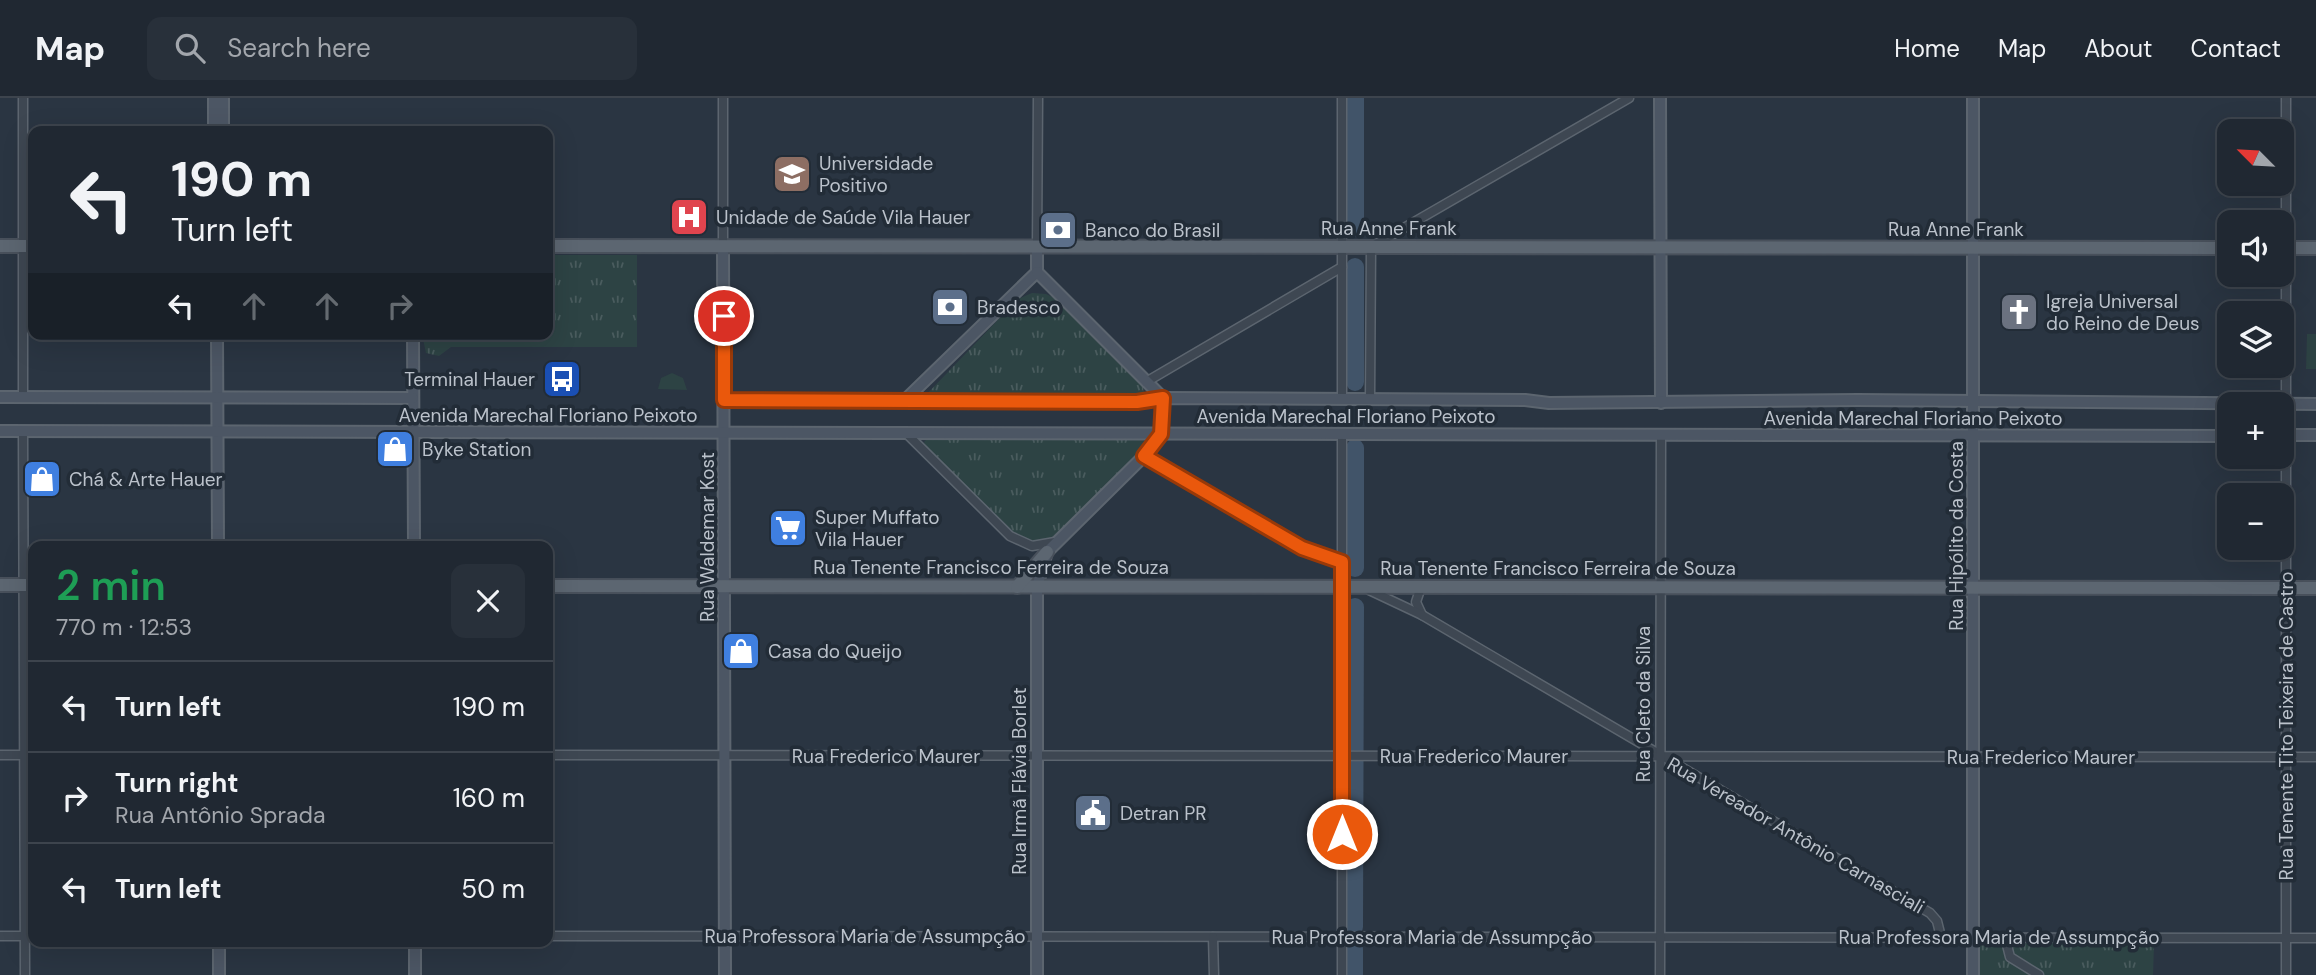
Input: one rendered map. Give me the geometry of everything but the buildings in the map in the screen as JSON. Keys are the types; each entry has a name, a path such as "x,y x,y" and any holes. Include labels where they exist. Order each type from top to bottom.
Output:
{"main road":[{"path":"0,246 28,246"},
{"name":"Rua Anne Frank","path":"553,246 2217,248"},
{"path":"2294,248 2316,248"},
{"path":"1017,587 1047,552"},
{"path":"0,585 28,585"},
{"name":"Rua Tenente Francisco Ferreira de Souza","path":"553,586 2316,588"}],"street":[{"path":"23,98 28,246 23,397"},
{"path":"214,98 214,126"},
{"path":"223,98 223,126"},
{"name":"Rua Waldemar Kost","path":"723,98 725,975"},
{"path":"1038,98 1037,272 1163,398 1161,434 1144,456 1047,552"},
{"path":"1342,98 1342,399"},
{"path":"1370,399 1370,247 1629,98"},
{"path":"1660,98 1661,403"},
{"name":"Rua Hipólito da Costa","path":"1973,98 1973,975"},
{"path":"2285,210 2286,98"},
{"path":"1146,382 1342,267"},
{"path":"904,401 1037,272"},
{"path":"2284,287 2286,392"},
{"path":"217,340 218,541"},
{"path":"413,340 414,541"},
{"name":"Avenida Marechal Floriano Peixoto","path":"0,397 413,398"},
{"name":"Avenida Marechal Floriano Peixoto","path":"724,400 1137,402 1163,398 1661,403 1973,401 2217,403"},
{"name":"Avenida Marechal Floriano Peixoto","path":"2294,404 2316,404"},
{"name":"Avenida Marechal Floriano Peixoto","path":"0,431 2217,436"},
{"path":"23,431 28,559"},
{"path":"907,434 1010,536 1032,546 1058,541"},
{"name":"Rua Cleto da Silva","path":"1660,975 1661,434"},
{"path":"1342,435 1345,756 1342,975"},
{"path":"2294,435 2316,435"},
{"path":"1144,456 1302,548 1342,562"},
{"name":"Rua Tenente Tito Teixeira de Castro","path":"2284,469 2286,975"},
{"name":"Rua Irmã Flávia Borlet","path":"1037,975 1037,587 1047,552"},
{"name":"Rua Vereador Antônio Carnasciali","path":"1363,587 1422,615 1930,913 1937,921 1941,937"},
{"path":"1421,587 1416,602 1422,615"},
{"path":"0,755 28,755"},
{"name":"Rua Frederico Maurer","path":"553,755 2316,757"},
{"path":"0,936 28,936"},
{"name":"Rua Professora Maria de Assumpção","path":"553,936 2316,938"},
{"path":"1213,937 1214,975"},
{"path":"2005,937 2010,957 2039,975"},
{"path":"25,975 28,946"},
{"path":"219,947 219,975"},
{"path":"415,947 415,975"}],"green space":[{"path":"553,255 637,255 637,347 451,347 439,356 426,353 423,340 553,340"},
{"path":"1032,293 1046,294 1059,300 1142,384 1145,395 1071,397 1066,393 940,393 936,397 925,396 1018,299"},
{"path":"2307,334 2316,334 2316,369 2306,369"},
{"path":"672,373 683,378 687,390 658,389 661,378"},
{"path":"928,438 1141,439 1146,443 1136,458 1058,535 1037,541 1016,535 926,447 924,442"},
{"path":"1976,942 2154,944 2153,975 1976,975"}],"waterway":[{"path":"1355,98 1355,228"},
{"path":"1355,267 1355,382"},
{"path":"1355,448 1355,568"},
{"path":"1354,927 1355,607"},
{"path":"1354,949 1354,975"}],"place":[{"name":"Universidade Positivo","path":"792,174"},
{"name":"Unidade de Saúde Vila Hauer","path":"689,217"},
{"name":"Banco do Brasil","path":"1058,230"},
{"name":"Bradesco","path":"950,307"},
{"name":"Igreja Universal do Reino de Deus","path":"2019,312"},
{"name":"Terminal Hauer","path":"562,379"},
{"name":"Byke Station","path":"395,449"},
{"name":"Chá & Arte Hauer","path":"42,479"},
{"name":"Super Muffato Vila Hauer","path":"788,528"},
{"name":"Casa do Queijo","path":"741,651"},
{"name":"Detran PR","path":"1093,813"}],"route":[{"path":"724,316 724,400 1137,402 1163,398 1161,434 1144,456 1302,548 1342,562 1342,834"}]}
